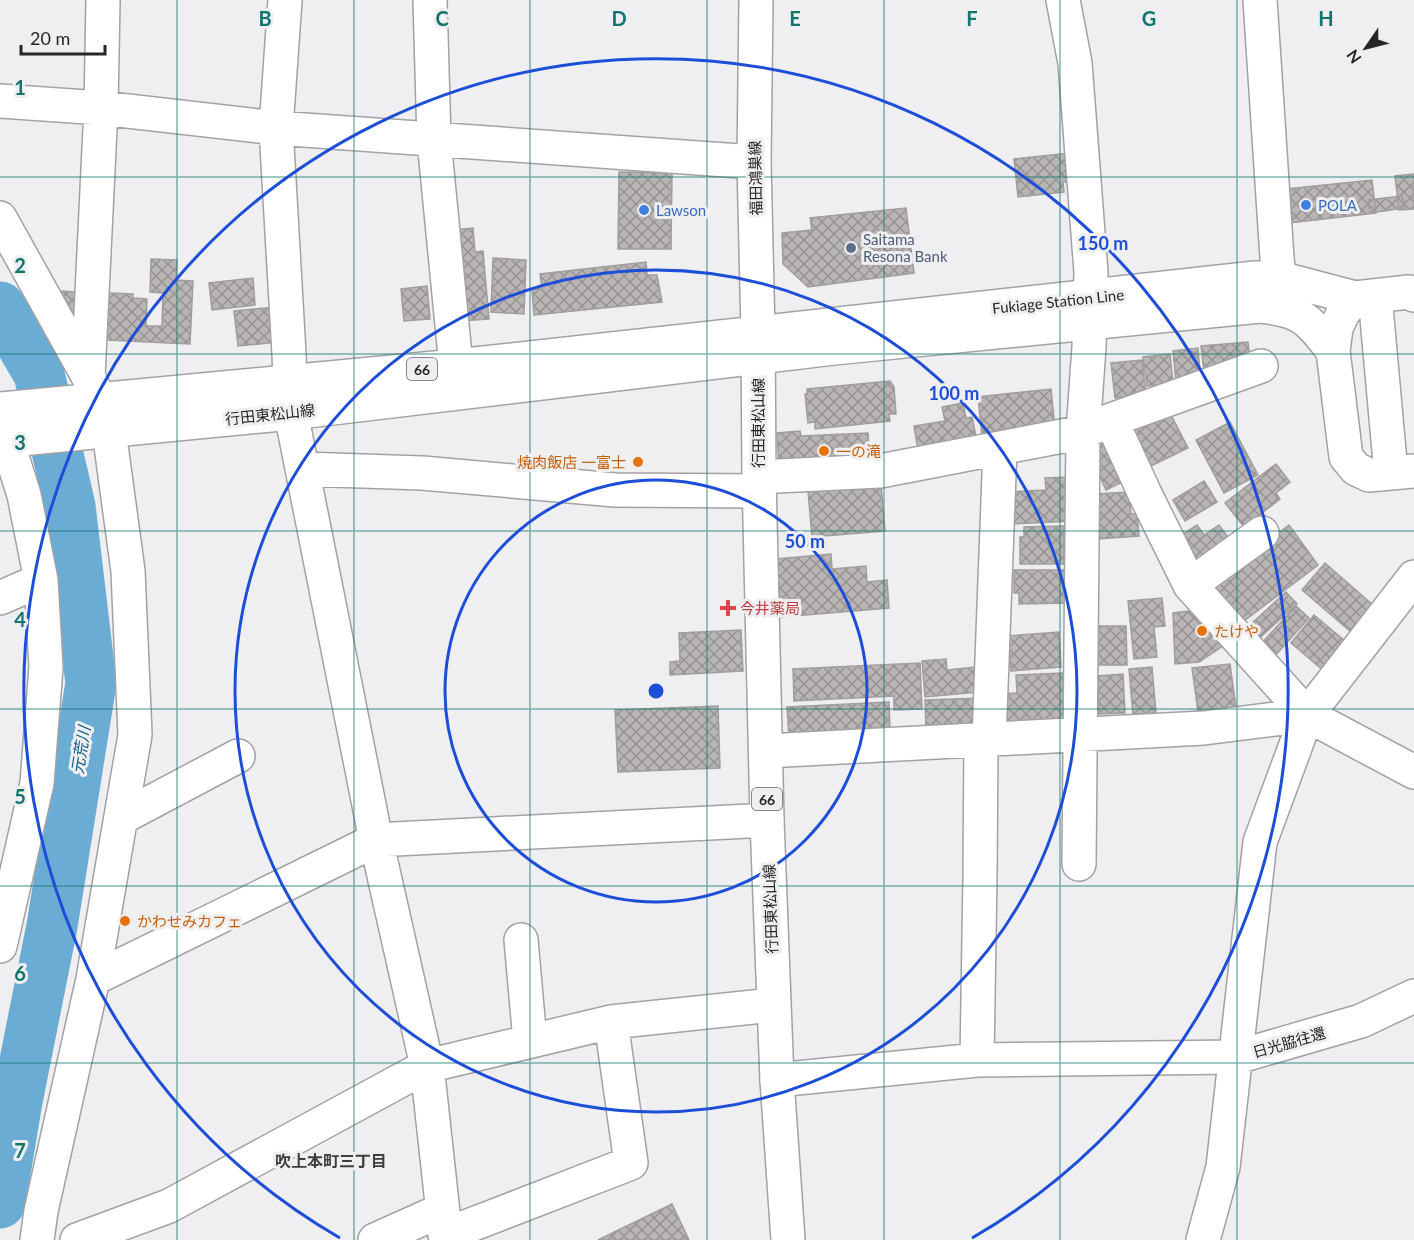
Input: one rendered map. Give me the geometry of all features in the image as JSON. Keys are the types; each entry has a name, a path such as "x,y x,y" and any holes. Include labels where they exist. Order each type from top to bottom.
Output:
{"street":[{"path":"37,1240 40,1211 93,979 135,735 128,571 96,408 103,0"},
{"path":"285,0 276,128 291,397 376,840 427,1066 445,1228"},
{"path":"430,0 434,140 456,366"},
{"name":"福田鴻巣線","path":"756,0 754,162 758,345"},
{"path":"1063,0 1075,63 1090,261 1090,311 1097,426 1079,735 1079,864"},
{"path":"1260,0 1279,278"},
{"path":"0,100 101,108 276,128 754,162"},
{"path":"0,218 96,408"},
{"name":"Fukiage Station Line","path":"1090,311 1255,278 1279,278 1365,297"},
{"path":"1365,297 1402,472 1369,475 1356,470 1346,457 1333,351 1336,328 1342,313 1365,297 1409,292 1414,295"},
{"name":"Fukiage Station Line","path":"758,345 1090,311 1260,306 1281,308 1301,316 1316,329 1333,351"},
{"name":"行田東松山線","path":"291,397 456,366 758,345"},
{"name":"行田東松山線","path":"3,427 96,408 291,397 758,345"},
{"name":"行田東松山線","path":"758,345 759,484 773,1005 788,1240"},
{"path":"303,469 422,473 615,490 759,484 880,471 1000,448 1097,426 1261,366"},
{"path":"1097,426 1145,494 1190,585 1307,715 1414,772"},
{"path":"0,946 37,783 46,667 41,580 24,495 3,427"},
{"path":"977,1060 985,740 1000,448"},
{"path":"1190,585 1262,532"},
{"path":"777,1080 977,1060 1237,1057 1260,842 1307,715 1414,577"},
{"path":"0,598 41,580"},
{"path":"766,751 1204,728 1307,715"},
{"path":"121,818 238,756"},
{"path":"93,979 376,840 767,820"},
{"path":"521,940 530,1041"},
{"name":"日光脇往還","path":"1203,1240 1223,1167 1237,1057 1361,1021 1414,996"},
{"path":"77,1240 169,1206 427,1066 611,1022 773,1005"},
{"path":"375,1240 445,1228 631,1163 611,1022"}],"building":[{"path":"1070,153 1072,182 1063,182 1064,192 1018,197 1014,159"},
{"path":"619,172 672,173 671,249 618,249"},
{"path":"1414,174 1414,209 1399,210 1395,176"},
{"path":"1372,180 1376,213 1289,223 1286,189"},
{"path":"1402,196 1404,208 1370,213 1368,200"},
{"path":"906,208 914,273 808,287 783,264 782,233 812,230 810,218"},
{"path":"473,228 475,252 483,251 489,319 459,321 452,230"},
{"path":"493,258 526,260 524,314 491,312"},
{"path":"151,259 177,260 176,280 193,281 190,344 107,340 108,293 133,294 133,298 147,299 146,326 162,326 163,293 150,292"},
{"path":"646,262 647,275 657,275 662,302 534,315 532,289 542,288 540,274"},
{"path":"253,278 255,305 212,310 209,283"},
{"path":"427,286 430,319 404,321 401,289"},
{"path":"62,291 85,293 82,332 61,313"},
{"path":"275,307 279,342 238,346 234,311"},
{"path":"1248,342 1250,360 1204,372 1201,346"},
{"path":"1198,348 1200,373 1186,374 1187,381 1176,382 1173,351"},
{"path":"1170,354 1173,383 1147,386 1143,357"},
{"path":"1142,360 1146,395 1115,398 1111,363"},
{"path":"890,381 894,387 896,414 889,414 890,421 815,429 815,422 808,423 805,394 807,394 807,389"},
{"path":"1051,389 1055,428 982,436 978,397"},
{"path":"963,403 966,418 972,417 978,446 919,456 914,426 945,421 942,407"},
{"path":"1166,405 1188,448 1151,466 1130,423"},
{"path":"1230,422 1258,475 1224,493 1196,440"},
{"path":"1107,429 1129,479 1106,490 1096,468 1102,465 1090,437"},
{"path":"800,431 801,436 868,433 870,464 779,465 777,433"},
{"path":"1276,464 1290,482 1276,493 1280,499 1244,527 1225,503"},
{"path":"1071,477 1073,521 1009,524 1008,492 1046,490 1045,478"},
{"path":"1204,481 1217,502 1185,521 1173,500"},
{"path":"881,485 885,531 812,537 808,491"},
{"path":"1129,492 1131,514 1137,513 1139,536 1098,539 1095,494"},
{"path":"1197,525 1204,535 1219,525 1230,540 1197,562 1180,536"},
{"path":"1289,525 1318,565 1236,627 1207,588"},
{"path":"1064,526 1064,564 1020,564 1020,537 1024,537 1024,527"},
{"path":"831,554 832,569 866,566 867,582 887,580 889,608 782,617 776,559"},
{"path":"1325,563 1381,612 1358,638 1302,590"},
{"path":"1014,570 1066,570 1067,603 1019,604 1019,593 1014,593"},
{"path":"1286,592 1297,604 1252,645 1241,633"},
{"path":"1162,598 1165,626 1154,627 1157,657 1134,659 1128,601"},
{"path":"1296,606 1309,618 1273,658 1259,646"},
{"path":"1198,610 1223,646 1199,662 1175,664 1173,613"},
{"path":"1314,615 1356,650 1332,678 1291,643"},
{"path":"1091,626 1126,626 1127,665 1092,665"},
{"path":"741,630 743,671 670,675 670,662 680,661 679,633"},
{"path":"1059,632 1061,667 1011,671 1008,636"},
{"path":"946,659 947,670 975,667 978,692 925,697 922,661"},
{"path":"920,663 922,709 894,710 894,696 794,701 793,669"},
{"path":"1230,664 1236,708 1198,712 1192,668"},
{"path":"1152,667 1156,713 1133,715 1129,669"},
{"path":"1063,673 1064,704 1072,721 1001,725 1000,694 1017,693 1016,675"},
{"path":"1123,674 1125,713 1099,714 1097,676"},
{"path":"982,698 983,727 926,729 925,700"},
{"path":"889,702 890,732 789,736 787,707"},
{"path":"718,706 720,768 618,772 615,710"},
{"path":"672,1204 689,1240 598,1240"}],"waterway":[{"name":"元荒川","path":"0,307 39,374 70,506 91,683 52,926 17,1101 0,1203"}],"place":[{"name":"POLA","path":"1306,205"},
{"name":"Lawson","path":"644,210"},
{"name":"Saitama Resona Bank","path":"851,248"},
{"name":"一の滝","path":"824,451"},
{"name":"焼肉飯店 一富士","path":"638,462"},
{"name":"今井薬局","path":"728,608"},
{"name":"たけや","path":"1202,631"},
{"name":"かわせみカフェ","path":"125,921"}],"district":[{"name":"吹上本町三丁目","path":"331,1160"}]}
